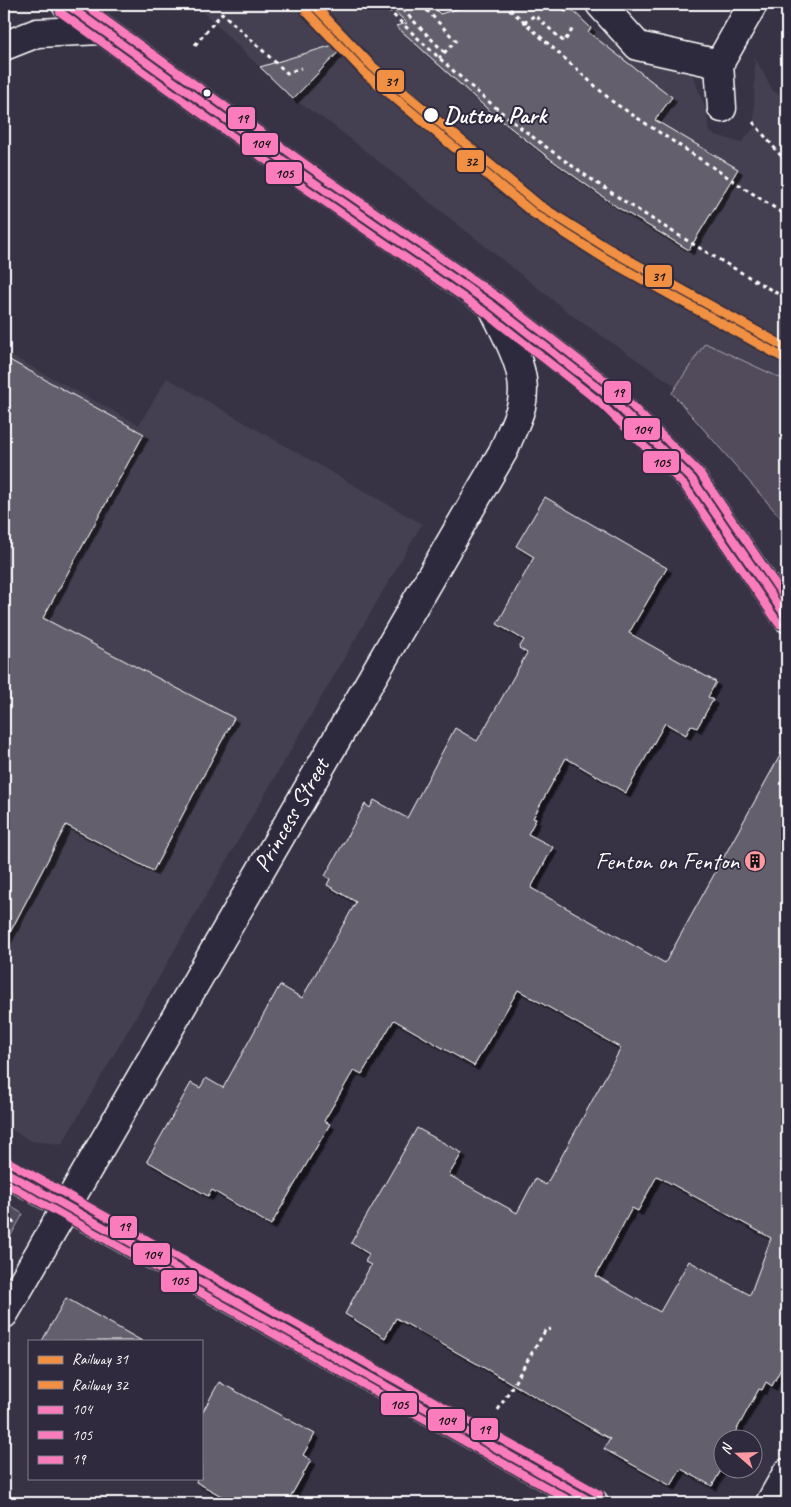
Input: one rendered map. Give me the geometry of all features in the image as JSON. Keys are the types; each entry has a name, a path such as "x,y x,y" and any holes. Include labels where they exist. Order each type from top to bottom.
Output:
{"main road":[{"path":"66,4 305,176 492,305 605,393 692,479 787,618"},
{"path":"92,4 101,30"},
{"path":"600,4 638,46 719,64"},
{"path":"722,108 719,64 754,4"},
{"path":"4,46 37,33 101,30"},
{"name":"Princess Street","path":"4,1314 476,495 504,450 521,407 523,384 519,367 492,305"},
{"path":"4,1171 66,1204 594,1503"},
{"path":"770,1503 787,1473"}],"path":[{"path":"382,4 439,58 552,152 692,244 787,299"},
{"path":"397,4 444,52"},
{"path":"421,4 456,41 439,58"},
{"path":"504,4 612,102 787,216"},
{"path":"558,4 571,16"},
{"path":"195,45 222,13 287,73 301,68"},
{"path":"524,23 535,15 564,42 578,22"},
{"path":"747,116 787,163"},
{"path":"498,1411 545,1331 551,1329"}],"shaded area":[{"path":"213,4 566,4 591,28 689,65 706,110 710,133 741,143 754,128 755,58 773,91 787,99 787,511 687,394 573,316 333,125 293,99 204,13"},
{"path":"705,343 787,381 787,525 672,393"},
{"path":"4,352 139,425 167,378 422,524 62,1144 31,1141 4,1125"},
{"path":"4,1202 23,1214 4,1248"}],"building":[{"path":"387,4 430,4 440,14 474,4 566,4 591,28 588,32 672,97 655,120 738,169 689,250 617,207 549,158 493,114 396,26 407,23"},
{"path":"350,40 293,99 260,67"},
{"path":"4,357 144,434 43,618 234,718 153,871 66,825 4,944"},
{"path":"545,497 667,568 629,633 716,682 708,697 713,700 697,728 691,725 686,735 665,723 626,793 566,758 533,818 536,819 528,834 553,847 531,888 665,963 787,743 787,1357 772,1386 766,1382 762,1390 759,1389 736,1430 714,1430 715,1480 712,1486 681,1469 671,1486 604,1449 610,1439 396,1318 385,1338 345,1314 371,1265 365,1262 369,1254 351,1243 417,1128 462,1153 449,1175 517,1213 535,1179 546,1185 621,1048 518,990 474,1066 394,1020 362,1074 354,1070 324,1121 330,1124 271,1225 212,1190 208,1196 147,1161 191,1083 200,1088 206,1078 223,1088 280,985 302,998 356,902 327,885 330,879 325,876 365,804 370,808 374,800 407,818 455,728 477,741 527,653 519,648 524,640 497,624 534,557 516,546","holes":["657,1176 771,1238 750,1295 689,1261 660,1312 596,1276 632,1208 638,1211"]},
{"path":"66,1298 140,1340 43,1340"},
{"path":"219,1382 315,1434 303,1455 311,1460 287,1503 234,1503 196,1482 196,1480 202,1480 202,1413"}],"rail line":[{"name":"31","path":"313,4 372,66 539,205 609,249 787,348"},
{"name":"32","path":"306,11 366,74 533,213 604,258 782,357"}],"transit line":[{"name":"104","path":"66,4 305,176 492,305 605,393 692,479 787,618"},
{"name":"19","path":"83,4 311,168 498,297 611,385 700,473 787,601"},
{"name":"105","path":"60,12 299,184 486,313 598,401 684,485 779,624"},
{"name":"19","path":"9,1162 599,1494"},
{"name":"104","path":"4,1171 594,1503"},
{"name":"105","path":"4,1182 574,1503"}],"place":[{"name":"Dutton Park","path":"431,115"},
{"name":"Fenton on Fenton","path":"755,861"}]}
